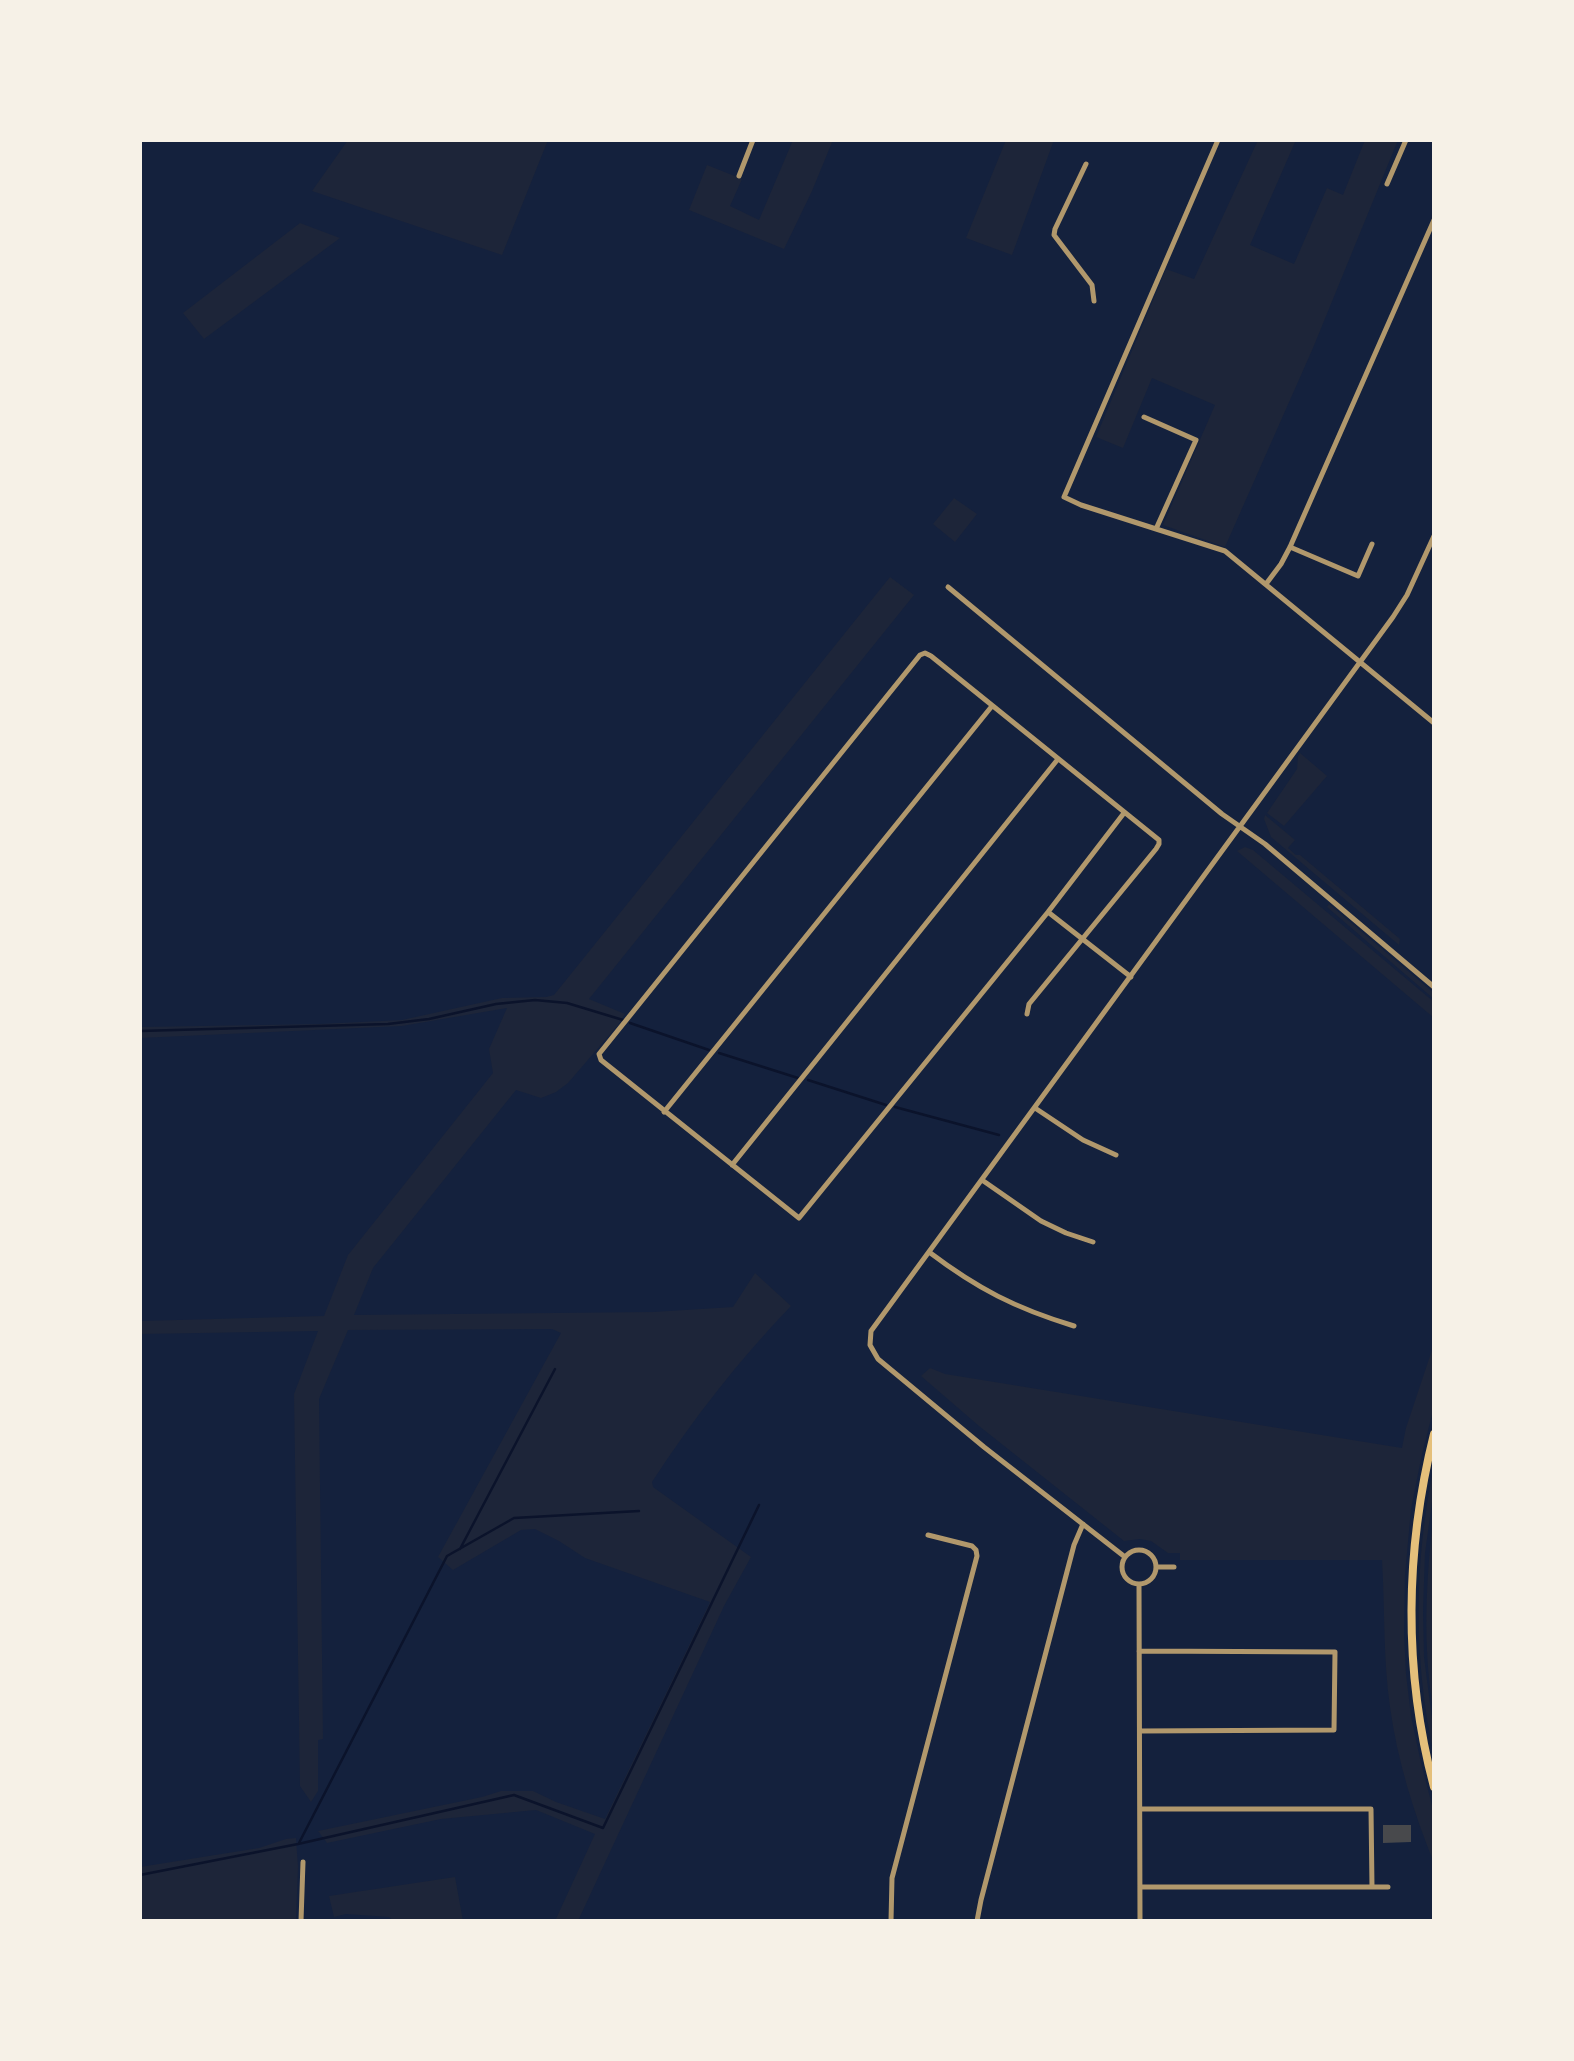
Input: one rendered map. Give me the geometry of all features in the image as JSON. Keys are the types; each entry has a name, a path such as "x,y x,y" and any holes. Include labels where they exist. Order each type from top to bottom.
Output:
{"main road":[{"path":"1434,1434 1416,1527 1411,1632 1417,1704 1434,1787"}],"street":[{"path":"739,176 753,140"},
{"path":"1218,140 1064,497 1081,505 1225,551 1434,723"},
{"path":"1387,184 1406,140"},
{"path":"1086,164 1054,235 1092,285 1094,301"},
{"path":"1266,584 1290,547 1434,219"},
{"path":"1144,417 1196,440 1156,529"},
{"path":"1125,1557 984,1447 878,1359 870,1345 871,1331 1360,663 1407,595 1434,536"},
{"path":"1290,547 1358,576 1372,544"},
{"path":"948,587 1098,712 1265,844 1434,986"},
{"path":"1027,1014 1029,1004 1159,844 1158,840 925,653 920,655 599,1054 601,1060 799,1218 1048,912 1124,813"},
{"path":"664,1111 992,706"},
{"path":"732,1165 1058,759"},
{"path":"1048,912 1131,977"},
{"path":"1035,1108 1083,1140 1116,1155"},
{"path":"982,1181 1041,1221 1093,1242"},
{"path":"929,1252 975,1285 1012,1304 1074,1326"},
{"path":"977,1921 1074,1545 1083,1524"},
{"path":"891,1921 892,1878 977,1556 972,1546 929,1535"},
{"path":"1134,1550 1144,1550 1153,1557 1156,1567 1149,1580 1139,1584 1133,1583 1122,1568 1125,1557 1134,1550"},
{"path":"1156,1567 1174,1567"},
{"path":"1139,1584 1140,1921"},
{"path":"1139,1651 1335,1652 1334,1730 1139,1731"},
{"path":"1140,1809 1371,1809 1372,1887"},
{"path":"301,1921 303,1862"},
{"path":"1140,1887 1388,1887"}],"shaded area":[{"path":"348,140 548,140 502,255 312,191"},
{"path":"793,140 833,140 784,249 689,210 707,165 742,179 730,206 759,220"},
{"path":"1006,140 1054,140 1012,255 966,238"},
{"path":"1258,140 1296,140 1250,245 1294,264 1327,188 1343,195 1365,140 1398,140 1313,348 1225,547 1163,525 1215,405 1152,378 1123,448 1096,437 1166,269 1194,279"},
{"path":"300,223 340,238 204,339 183,313"},
{"path":"954,498 977,514 955,542 933,524"},
{"path":"890,577 914,595 589,999 625,1014 618,1025 568,1083 556,1092 541,1098 516,1090 373,1268 354,1315 653,1312 733,1307 755,1273 791,1306 717,1391 652,1482 653,1487 751,1557 724,1606 578,1921 555,1921 595,1834 536,1810 441,1819 327,1843 318,1831 501,1791 533,1791 605,1819 710,1602 585,1558 535,1529 521,1530 453,1570 438,1557 561,1333 552,1329 348,1330 319,1399 323,1739 318,1740 318,1791 311,1802 300,1786 294,1394 318,1331 140,1334 140,1321 324,1316 348,1255 493,1073 489,1049 507,1008 402,1026 140,1038 140,1027 402,1020 502,998 554,995"},
{"path":"1300,753 1327,776 1284,826 1267,813 1297,769"},
{"path":"1265,815 1295,840 1288,848 1300,855 1400,939 1399,945 1271,837"},
{"path":"1245,847 1253,850 1434,1002 1434,1018 1237,851"},
{"path":"1329,904 1434,993 1434,999 1327,907"},
{"path":"1434,1344 1434,1407 1411,1509 1405,1575 1404,1633 1411,1716 1434,1813 1434,1863 1407,1786 1393,1727 1386,1670 1382,1560 1180,1560 1180,1553 1168,1553 1151,1541 1124,1541 979,1426 921,1376 930,1368 945,1374 1402,1448"},
{"path":"1434,1466 1434,1488 1425,1553 1423,1611 1424,1657 1434,1734 1434,1755 1422,1683 1419,1610 1423,1538"},
{"path":"1434,1510 1434,1714 1428,1663 1427,1612"},
{"path":"296,1838 296,1921 140,1921 140,1867 259,1848"},
{"path":"455,1877 463,1921 394,1921 389,1917 346,1914 334,1917 329,1896"}],"building":[{"path":"1383,1825 1411,1825 1411,1842 1383,1843"}],"waterway":[{"path":"140,1031 388,1024 429,1019 496,1004 535,1000 567,1003 623,1020"},
{"path":"630,1023 709,1050"},
{"path":"719,1053 798,1078"},
{"path":"808,1080 886,1105"},
{"path":"895,1107 999,1135"},
{"path":"460,1549 555,1369"},
{"path":"140,1875 298,1844 514,1795 603,1828 759,1505"},
{"path":"299,1843 447,1556 514,1518 639,1511"}]}
